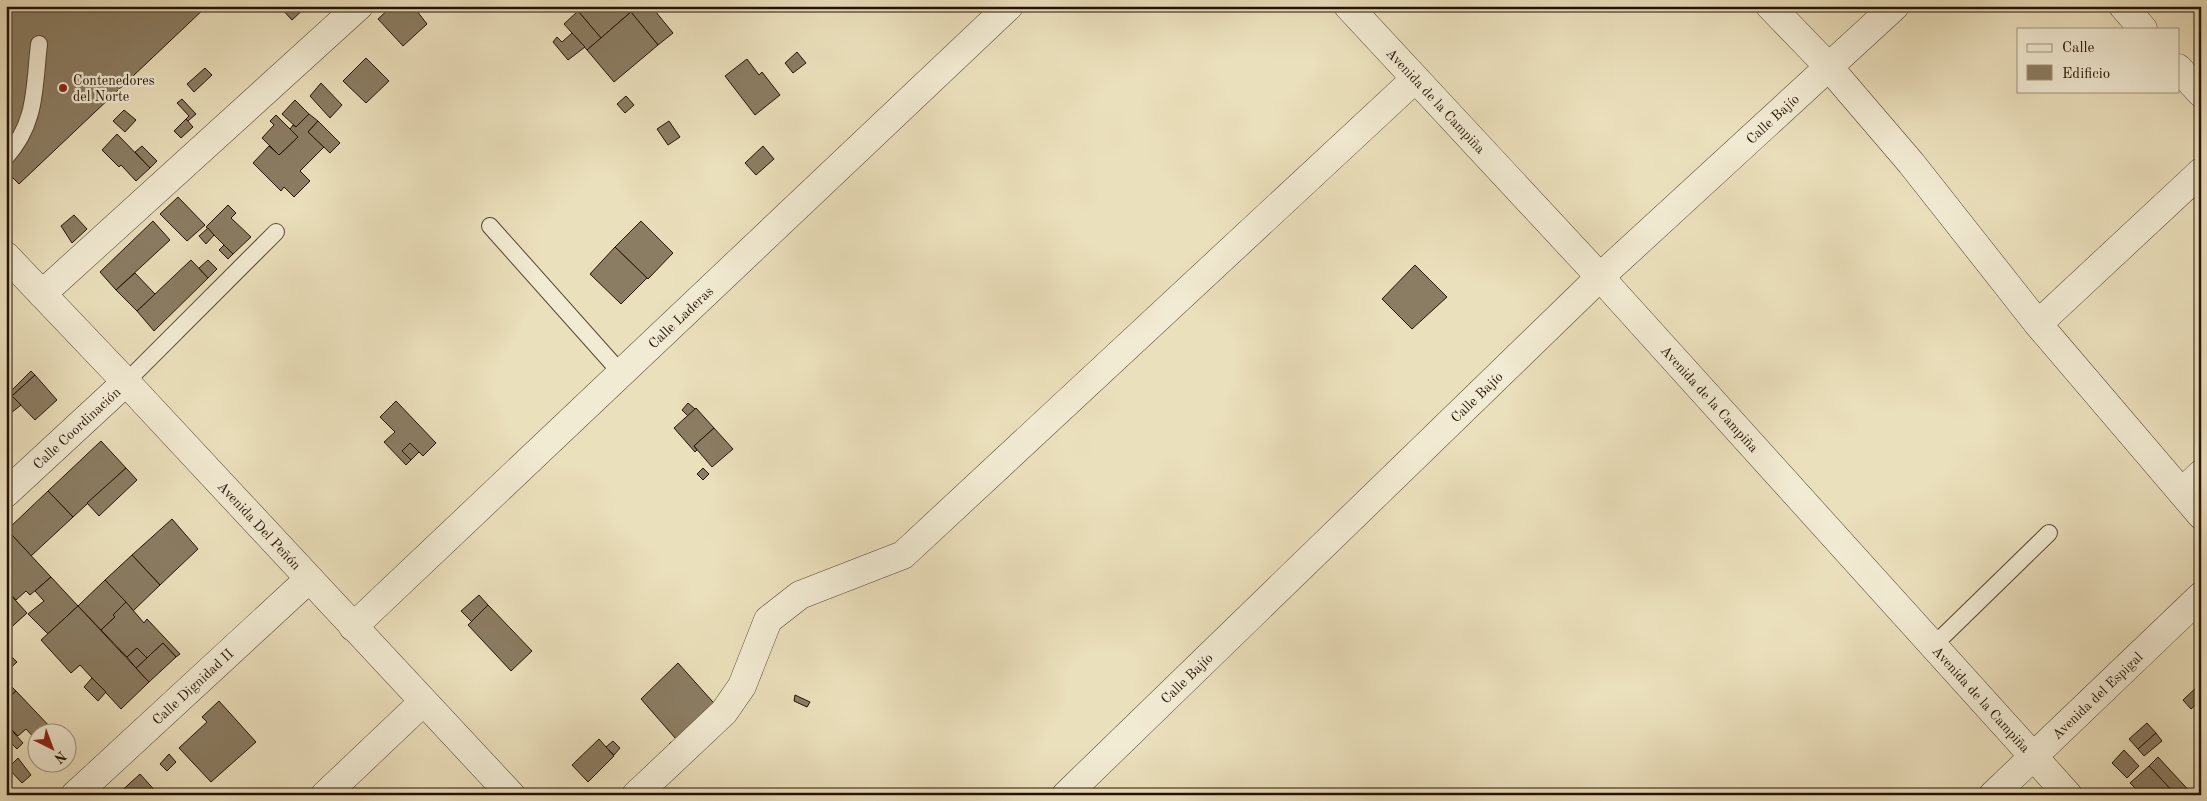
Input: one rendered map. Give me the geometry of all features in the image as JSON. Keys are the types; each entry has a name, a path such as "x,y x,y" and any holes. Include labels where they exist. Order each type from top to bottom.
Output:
{"street":[{"path":"42,294 359,6"},
{"name":"Calle Laderas","path":"353,627 1009,6"},
{"name":"Avenida de la Campiña","path":"1348,6 1600,278 2068,795"},
{"path":"1770,6 1828,66 1911,163 2038,324 2191,483 2201,515"},
{"name":"Calle Bajío","path":"1066,795 1600,278 1895,6"},
{"path":"2123,6 2142,28"},
{"path":"2180,70 2201,93"},
{"path":"636,795 724,712 742,686 768,620 800,595 903,554 1415,79"},
{"path":"2038,324 2201,172"},
{"name":"Avenida Del Peñón","path":"6,256 511,795"},
{"name":"Calle Coordinación","path":"6,493 126,382"},
{"name":"Calle Dignidad II","path":"76,795 309,579"},
{"name":"Avenida del Espigal","path":"1993,795 2201,596"},
{"path":"325,795 424,702"}],"lane":[{"path":"6,157 15,148 32,116 39,44"},
{"path":"490,226 621,373"},
{"path":"126,382 276,232"},
{"path":"1933,646 2049,533"}],"building":[{"name":"Contenedores del Norte","path":"6,6 207,6 19,184 6,171"},
{"path":"279,6 307,6 292,20"},
{"path":"392,6 413,6 427,24 403,46 378,19"},
{"path":"584,6 631,6 634,9 601,38 578,11"},
{"path":"635,6 651,6 673,33 658,45 631,12"},
{"path":"578,11 601,38 587,50 564,24"},
{"path":"631,12 658,45 614,82 587,50"},
{"path":"572,33 585,47 568,60 553,42 557,37 562,42"},
{"path":"797,52 806,63 793,73 785,63"},
{"path":"366,58 389,81 366,103 343,81"},
{"path":"747,59 759,75 762,72 780,95 755,115 725,76"},
{"path":"205,68 212,75 194,92 187,84"},
{"path":"321,83 342,105 330,118 310,96"},
{"path":"626,96 634,105 625,113 617,104"},
{"path":"182,99 196,114 188,121 186,119 189,116 177,103"},
{"path":"295,100 309,114 296,127 282,114"},
{"path":"124,110 136,120 125,132 113,121"},
{"path":"309,114 318,121 308,132 324,147 300,171 310,181 294,197 284,187 281,191 253,163 269,146 279,155 298,137 290,129 293,125 296,127"},
{"path":"276,115 298,137 279,155 262,138 274,125 270,121"},
{"path":"186,119 193,127 181,138 174,131"},
{"path":"318,121 340,143 330,153 308,132"},
{"path":"669,121 680,137 668,145 657,129"},
{"path":"117,134 150,168 136,181 121,165 119,167 102,150"},
{"path":"142,146 157,161 150,168 135,152"},
{"path":"763,146 774,159 756,175 745,163"},
{"path":"178,197 205,225 187,241 160,214"},
{"path":"228,205 236,213 231,218 251,237 233,254 206,227"},
{"path":"74,215 87,229 72,243 61,226"},
{"path":"153,221 170,240 116,290 100,272"},
{"path":"641,221 673,253 648,279 615,247"},
{"path":"208,228 214,235 206,244 199,236"},
{"path":"224,245 233,254 228,259 219,250"},
{"path":"615,247 647,278 621,304 590,274"},
{"path":"191,260 208,278 154,331 137,311"},
{"path":"208,260 217,269 208,278 199,268"},
{"path":"1415,265 1447,297 1412,329 1382,299"},
{"path":"135,273 155,294 137,311 116,290"},
{"path":"31,371 35,375 13,395 10,392"},
{"path":"35,375 57,400 35,420 12,396"},
{"path":"12,396 21,405 11,413 6,407 6,401"},
{"path":"396,401 436,443 423,456 410,443 402,451 411,460 406,465 384,442 395,432 380,417"},
{"path":"688,403 695,409 688,416 682,410"},
{"path":"696,408 714,428 694,446 697,450 695,452 674,428"},
{"path":"714,428 733,449 712,467 694,446"},
{"path":"101,441 126,468 73,517 48,491"},
{"path":"410,443 419,452 411,460 402,451"},
{"path":"126,468 137,480 99,516 87,503"},
{"path":"703,468 709,474 703,480 697,474"},
{"path":"48,491 73,517 31,556 7,530"},
{"path":"172,519 198,549 160,585 132,555"},
{"path":"11,534 51,577 30,595 26,591 16,600 6,589 6,539"},
{"path":"132,555 160,585 133,611 105,580"},
{"path":"51,577 78,606 48,634 28,614 44,601 35,591"},
{"path":"105,580 126,602 113,615 115,617 101,630 78,606"},
{"path":"6,592 27,613 6,632"},
{"path":"479,595 488,605 472,622 461,611"},
{"path":"126,602 144,623 147,619 180,654 176,657 163,643 147,658 137,648 127,657 101,630 115,617 113,615"},
{"path":"488,605 532,651 511,671 468,625"},
{"path":"78,606 149,682 121,709 80,665 71,673 41,640"},
{"path":"163,643 176,657 149,682 136,668"},
{"path":"137,648 147,658 136,668 127,657"},
{"path":"6,651 17,662 6,672"},
{"path":"678,663 721,711 677,752 669,744 676,739 641,699"},
{"path":"92,678 106,692 98,701 84,687"},
{"path":"6,681 16,691 6,700"},
{"path":"2201,683 2201,700 2191,709 2183,700"},
{"path":"16,691 47,724 28,724 28,731 26,729 18,736 6,724 6,700"},
{"path":"795,695 810,702 807,707 794,701"},
{"path":"219,701 256,742 211,782 179,748 207,722 202,717"},
{"path":"2147,723 2156,733 2138,749 2129,739"},
{"path":"6,724 23,743 17,749 6,738"},
{"path":"2156,733 2162,741 2144,756 2138,749"},
{"path":"599,739 614,756 588,782 572,765"},
{"path":"613,741 620,748 614,755 606,747"},
{"path":"2124,750 2139,766 2127,778 2112,763"},
{"path":"169,754 176,762 167,771 160,764"},
{"path":"2158,757 2193,795 2176,795 2149,766"},
{"path":"18,758 28,771 28,774 31,775 22,783 8,768"},
{"path":"2149,766 2176,795 2142,795 2130,783"},
{"path":"140,774 159,795 117,795"}],"place":[{"name":"Contenedores del Norte","path":"63,88"}]}
